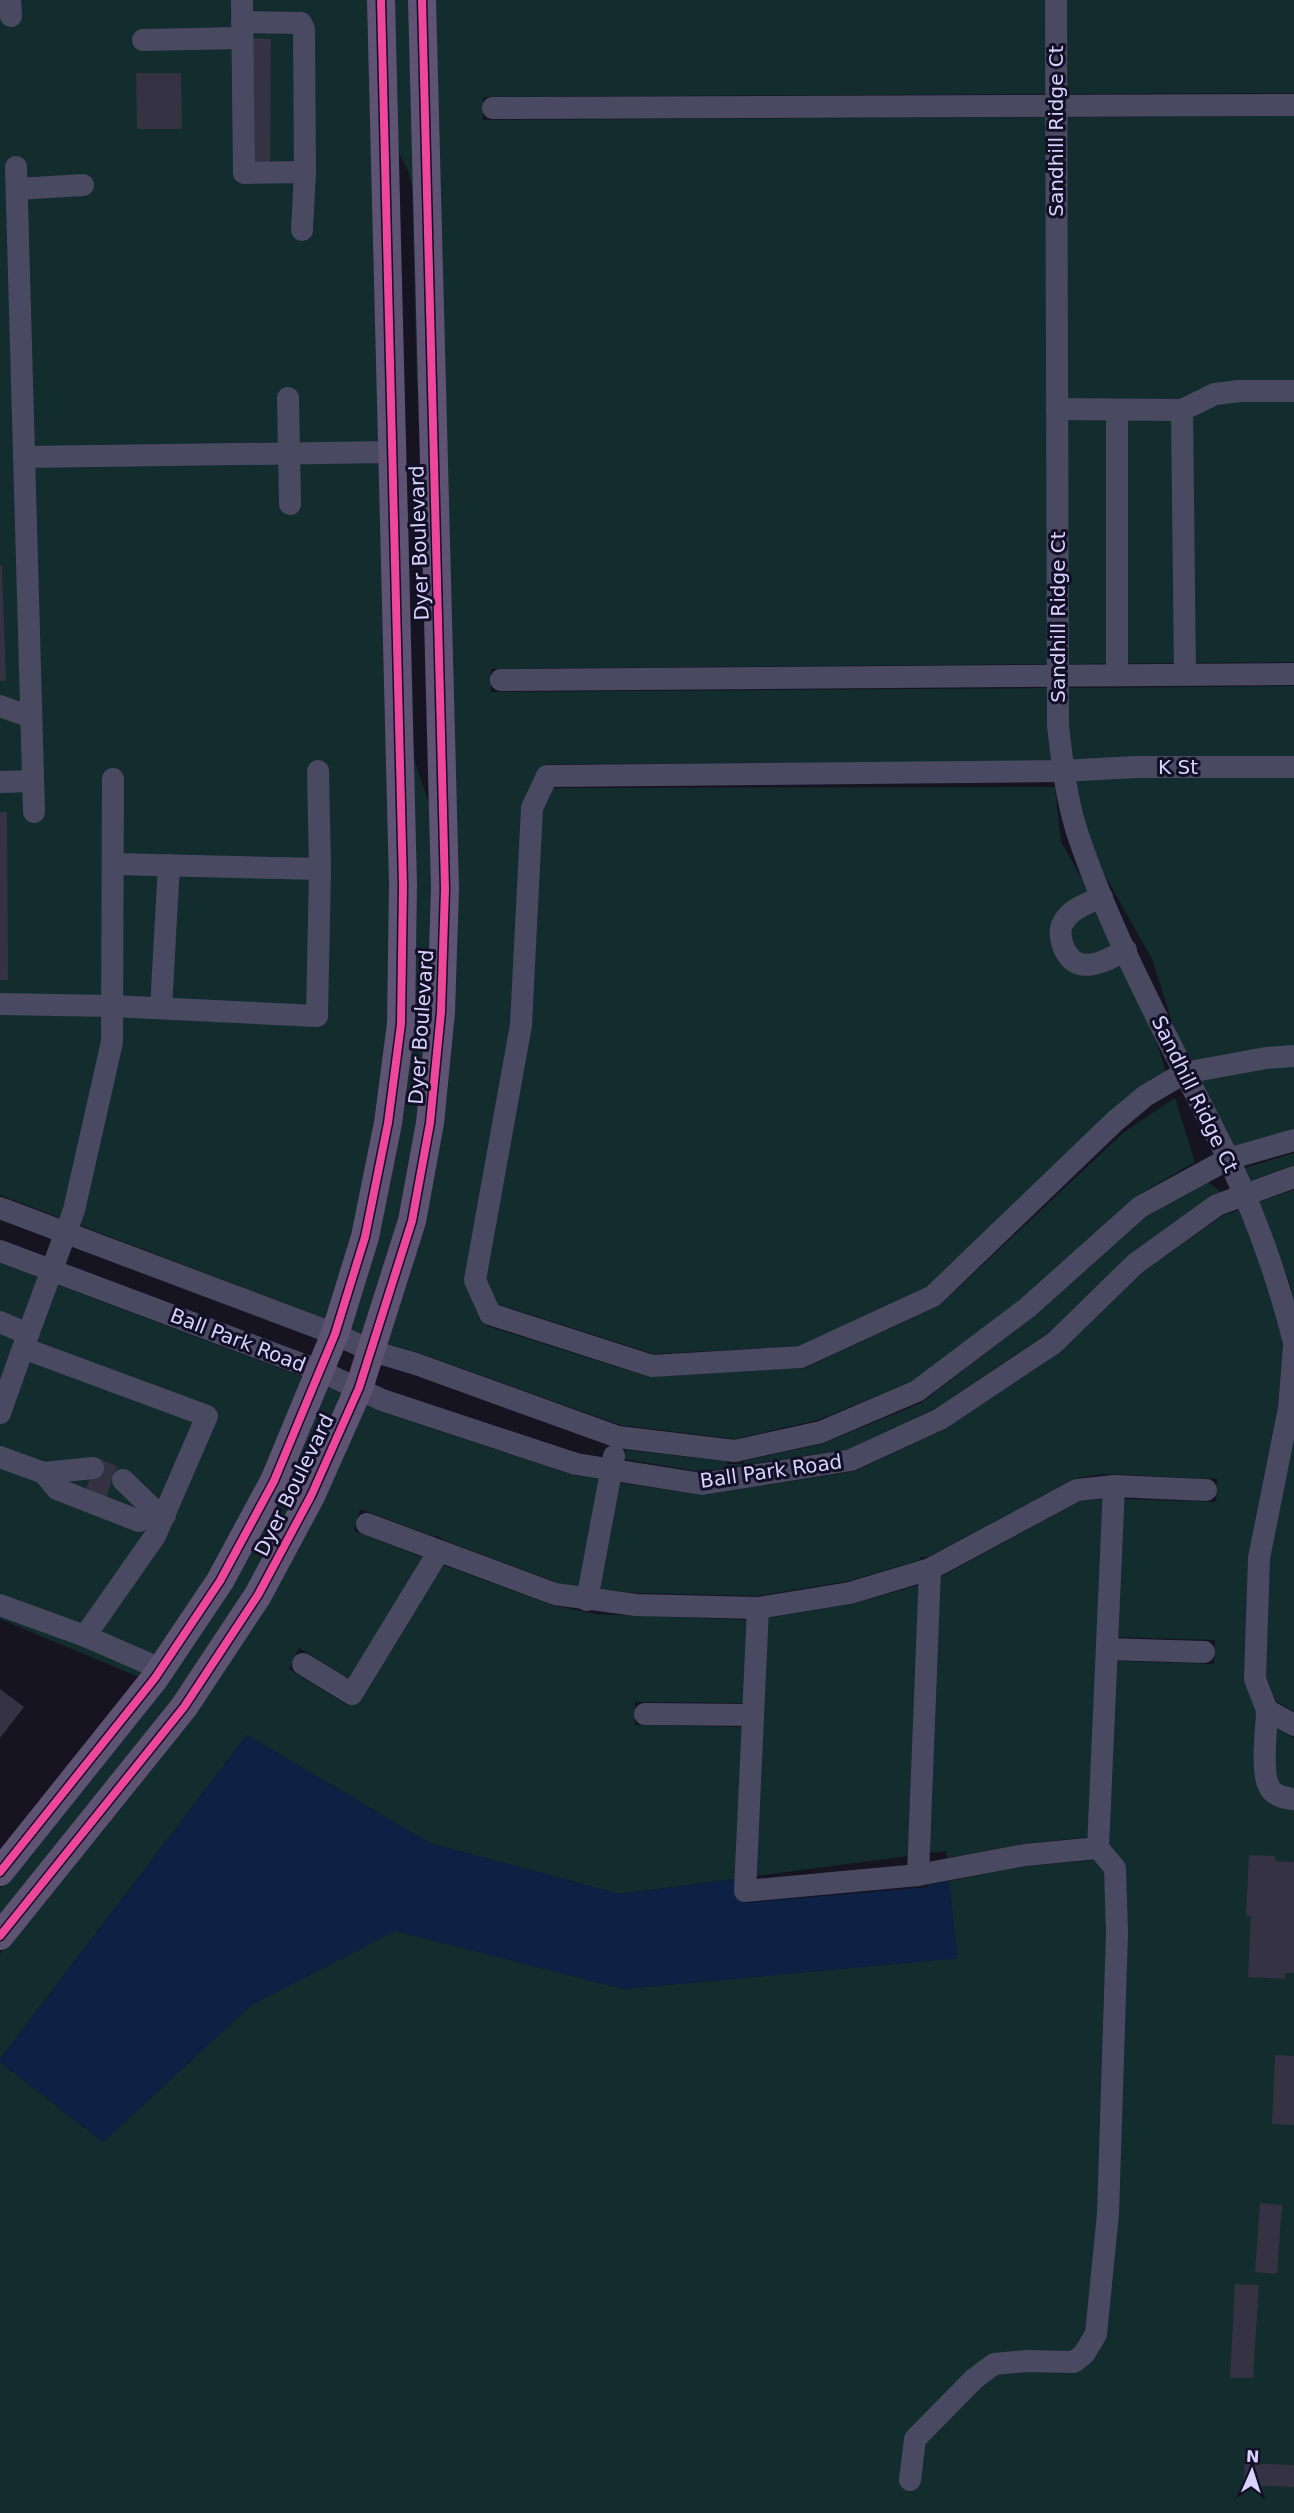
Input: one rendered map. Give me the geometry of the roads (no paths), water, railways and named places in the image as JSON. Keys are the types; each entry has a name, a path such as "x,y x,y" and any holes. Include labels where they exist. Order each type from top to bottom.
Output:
{"main road":[{"name":"Dyer Boulevard","path":"0,1872 161,1669 220,1581 263,1501 320,1371 335,1335 365,1237 388,1123 401,1024 403,885 381,0"},
{"name":"Dyer Boulevard","path":"0,1936 184,1707 258,1595 311,1496 359,1388 412,1221 430,1123 441,1012 445,889 422,0"},
{"path":"386,149 402,188 406,392 410,399 432,411"},
{"path":"393,452 418,503 425,759 443,813"}],"street":[{"name":"Sandhill Ridge Ct","path":"1056,0 1058,725 1062,771 1077,831 1101,897 1244,1195 1280,1288 1294,1342"},
{"path":"143,40 242,20 301,23 304,29 305,172 302,230"},
{"path":"242,20 244,173 305,172"},
{"path":"493,108 1294,105"},
{"path":"34,812 17,178 83,185"},
{"path":"1057,409 1182,410 1215,394 1239,391 1294,392"},
{"path":"288,398 290,504"},
{"path":"1117,410 1117,675"},
{"path":"1182,410 1185,675"},
{"path":"24,457 393,452"},
{"path":"501,680 1294,674"},
{"path":"0,706 31,717"},
{"name":"K St","path":"1184,1073 1145,1096 1114,1122 933,1296 801,1357 652,1366 490,1314 475,1280 521,1025 532,808 547,776 1062,771 1135,767 1294,767"},
{"path":"0,1004 161,1008 317,1017 321,869 318,771"},
{"path":"0,1413 74,1210 112,1042 113,778"},
{"path":"0,782 33,781"},
{"path":"113,864 321,869"},
{"path":"161,1008 169,865"},
{"path":"1101,897 1075,910 1062,923 1060,938 1067,954 1078,964 1093,965 1126,950"},
{"path":"1184,1073 1266,1058 1294,1056"},
{"name":"Ball Park Road","path":"0,1208 372,1351 427,1368 618,1437 735,1451 821,1432 917,1391 1027,1308 1140,1207 1228,1159 1294,1140"},
{"name":"Ball Park Road","path":"0,1251 320,1371 382,1400 576,1464 702,1484 851,1460 940,1419 1054,1343 1135,1264 1218,1205 1294,1177"},
{"path":"0,1322 25,1341 207,1416 153,1516 155,1536 85,1636"},
{"path":"1294,1347 1289,1408 1258,1558 1255,1679 1267,1710 1265,1776 1270,1790 1281,1797 1294,1799"},
{"path":"587,1600 618,1437"},
{"path":"0,1457 51,1481 153,1516"},
{"path":"51,1481 90,1477"},
{"path":"910,2480 915,2439 974,2379 994,2364 1027,2361 1074,2362 1084,2354 1096,2334 1108,2214 1116,1933 1115,1868 1098,1848 1114,1486"},
{"path":"367,1524 555,1594 636,1605 758,1608 850,1593 930,1569 1077,1490 1114,1486 1206,1490"},
{"path":"120,1488 153,1516"},
{"path":"303,1664 352,1694 439,1551"},
{"path":"918,1875 930,1569"},
{"path":"0,1605 85,1636 161,1669"},
{"path":"758,1608 745,1891 918,1875 1025,1855 1098,1848"},
{"path":"1107,1649 1204,1652"},
{"path":"1267,1710 1294,1725"},
{"path":"645,1714 753,1715"}],"water":[{"path":"247,1735 429,1843 619,1894 735,1879 735,1891 746,1903 928,1887 928,1885 949,1881 958,1958 623,1989 395,1931 251,2005 103,2142 0,2062 0,2059"}],"tunnel":[{"path":"93,1468 123,1480"},
{"path":"87,1486 116,1496"}]}
